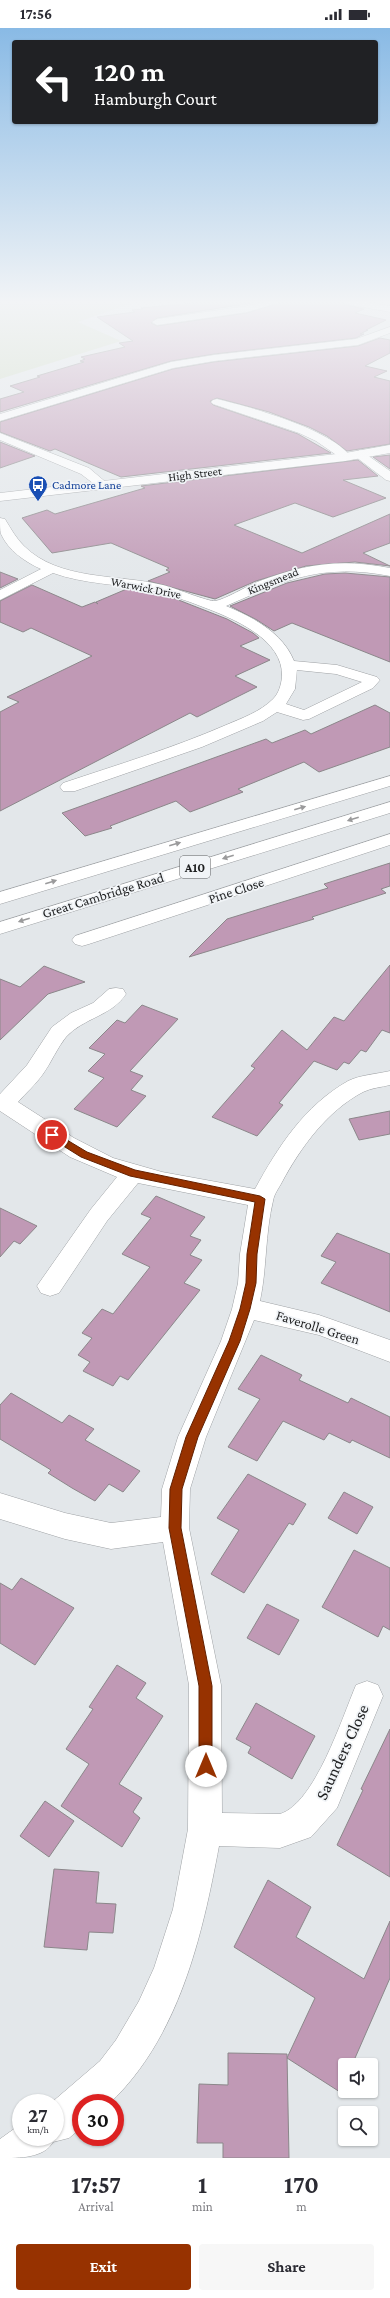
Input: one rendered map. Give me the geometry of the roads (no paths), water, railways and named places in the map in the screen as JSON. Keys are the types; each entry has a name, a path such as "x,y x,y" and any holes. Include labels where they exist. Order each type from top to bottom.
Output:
{"main road":[{"path":"0,418 57,400"},
{"path":"217,402 310,434 336,448 345,456"},
{"path":"0,436 85,471 102,484"},
{"name":"High Street","path":"0,497 345,456 390,449"},
{"path":"360,454 390,478"},
{"name":"Warwick Drive","path":"0,522 17,549 33,560 51,568 87,577 162,589 213,606 234,615 266,634 283,650 289,665 289,686 286,694 275,706 209,737 69,787"},
{"name":"Kingsmead","path":"213,606 300,570 345,566 388,569"},
{"path":"0,596 51,568"},
{"path":"275,706 304,715 309,714 368,686 372,680 337,670 289,665"},
{"name":"Great Cambridge Road","path":"0,898 390,781"},
{"name":"Great Cambridge Road","path":"0,928 390,807"},
{"name":"Pine Close","path":"82,940 390,839"},
{"path":"116,994 100,1008 78,1018 59,1032 35,1070 2,1102 84,1155 133,1173 260,1199"},
{"path":"92,2094 113,2074 129,2053 152,2014 171,1971 190,1909 205,1829 205,1686 175,1528 176,1489 192,1437 234,1341 245,1309 251,1283 252,1254 260,1199 286,1153 298,1137 316,1118 334,1102 357,1086 390,1078"},
{"path":"50,1286 99,1215 133,1173"},
{"name":"Faverolle Green","path":"245,1309 282,1313 349,1334 390,1351"},
{"path":"0,1506 65,1526 111,1536 175,1528"},
{"name":"Saunders Close","path":"205,1829 280,1831 298,1825 310,1814 325,1796 368,1696"},
{"path":"7,2158 24,2146"}],"place":[{"name":"Cadmore Lane","path":"38,502"}]}
